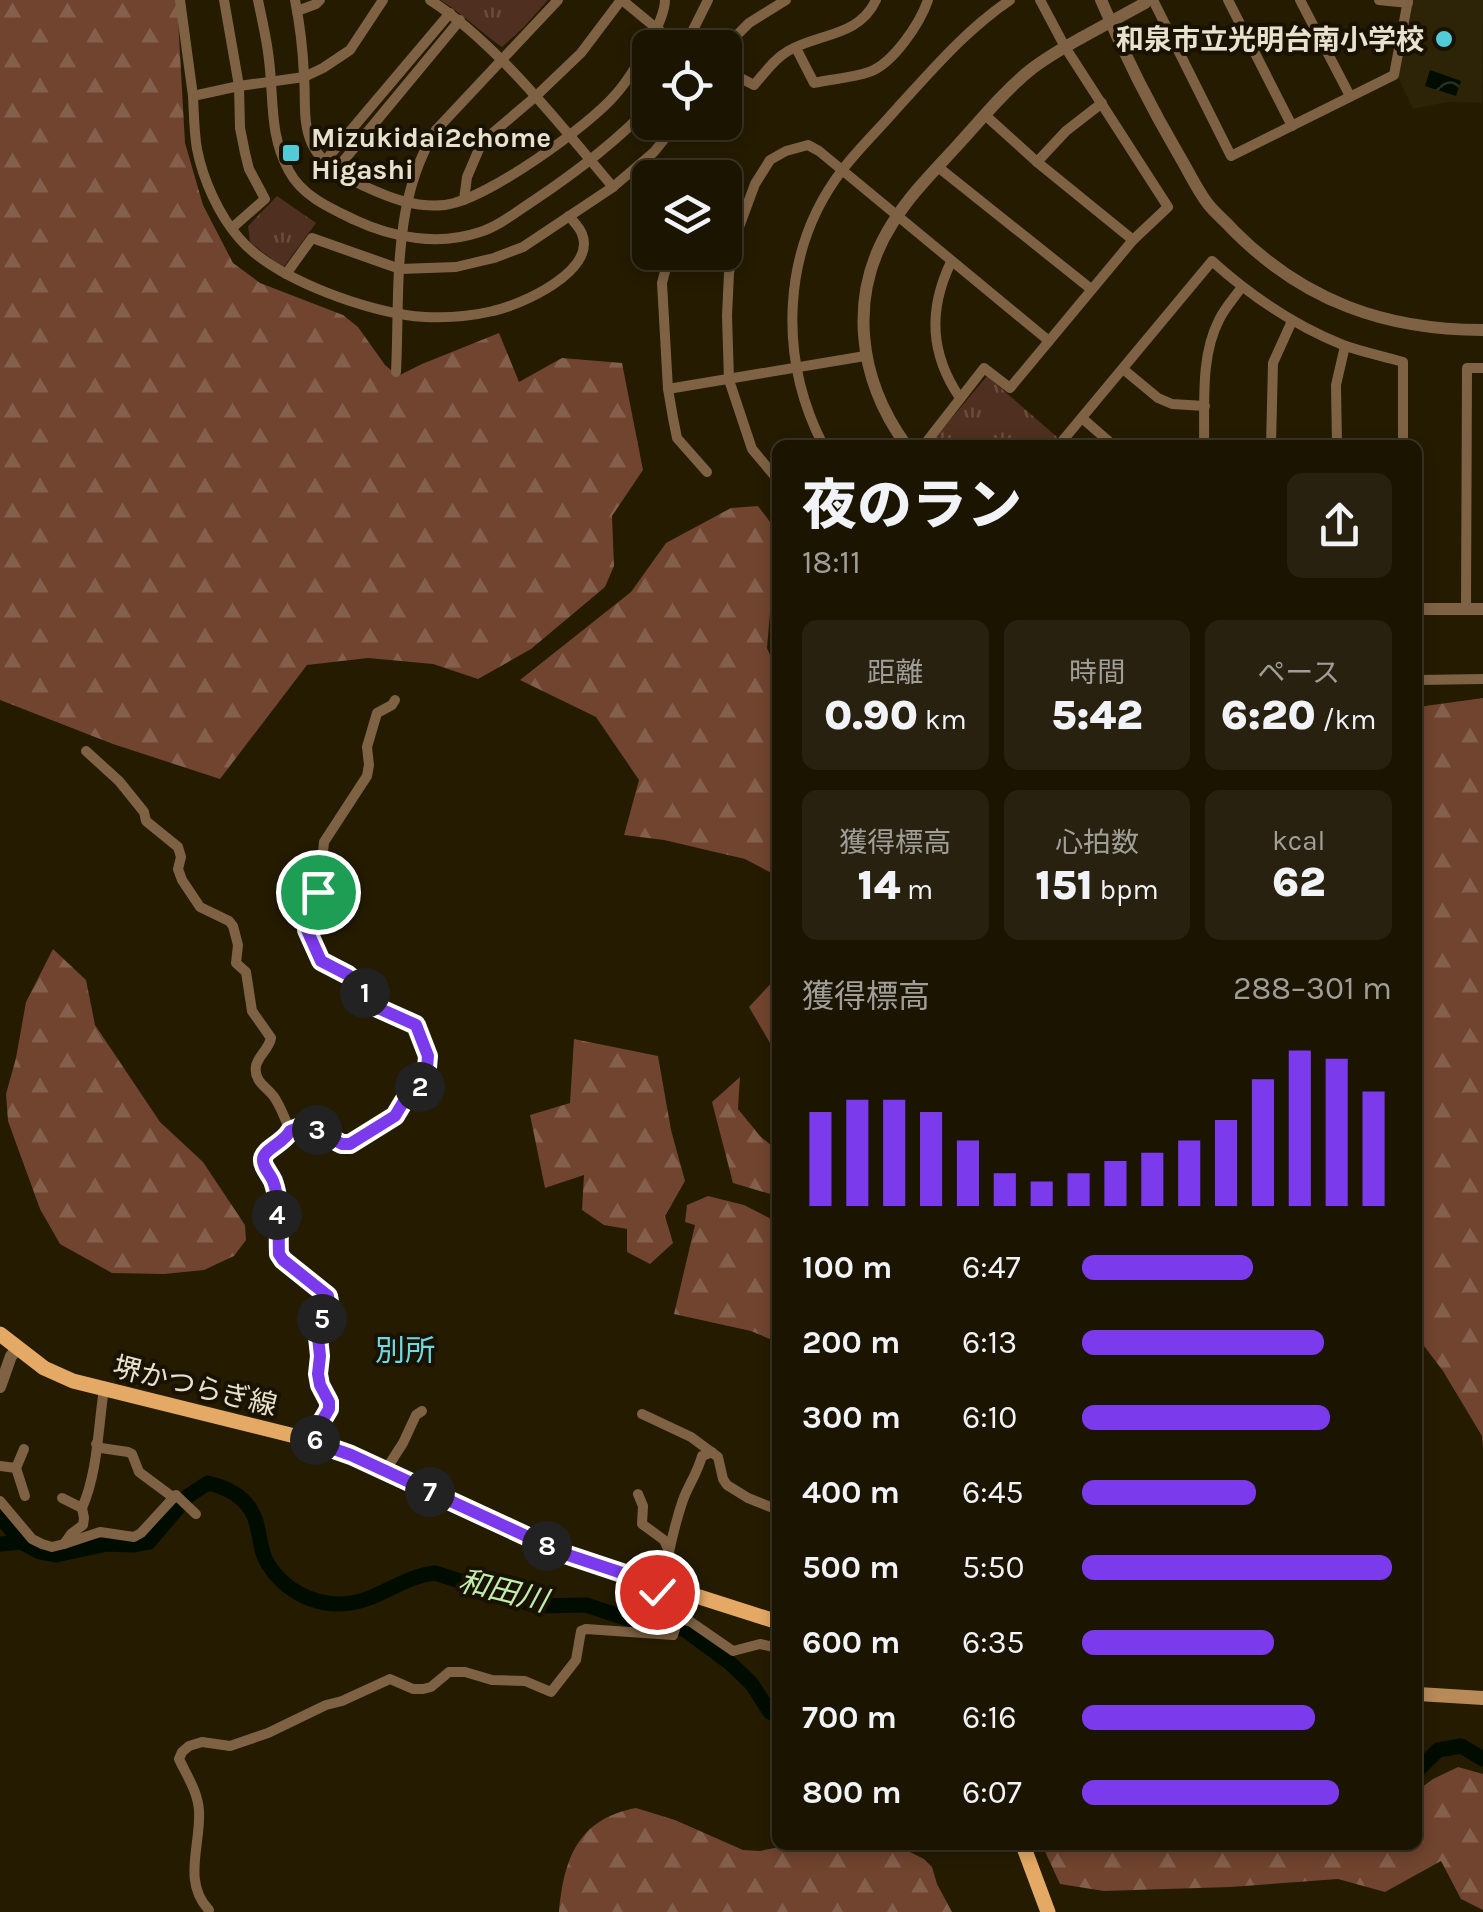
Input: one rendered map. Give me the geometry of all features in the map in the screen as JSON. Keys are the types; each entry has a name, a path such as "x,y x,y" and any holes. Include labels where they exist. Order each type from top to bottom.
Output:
{"main road":[{"name":"堺かつらぎ線","path":"0,1334 44,1368 73,1381 314,1442 351,1455 565,1554 772,1620"},
{"path":"1422,1694 1483,1698"},
{"path":"1026,1850 1048,1912"}],"street":[{"path":"180,0 197,150 206,179 240,240 286,274 359,304 399,314 428,318 496,311 564,278 580,263 582,234 569,216"},
{"path":"224,0 239,86 245,153 265,199 232,228"},
{"path":"258,0 269,60 273,126 290,174 326,206 377,230 402,236 452,238 482,232 591,160 632,125"},
{"path":"320,0 316,4 296,5 306,128 312,146 335,171 383,195 423,205 464,200 490,189 568,136 614,96 632,74 665,10 665,0"},
{"path":"193,96 304,77 350,50 383,0"},
{"path":"430,0 455,17 500,60 613,187"},
{"path":"396,372 402,236 416,167 436,130 558,0"},
{"path":"464,200 467,178 482,142 581,53 621,0 659,30"},
{"path":"693,30 708,0"},
{"path":"742,30 786,0"},
{"path":"742,79 754,85 774,62 796,48 844,32 861,21 876,0"},
{"path":"796,48 814,83 871,72 902,45 924,14 928,0"},
{"path":"821,440 802,398 794,368 792,336 801,251 814,218 842,171 945,55 984,18 1010,0"},
{"path":"928,440 984,368 1010,388 1132,240 1168,206 1064,47 1040,0"},
{"path":"1101,0 1126,57 1207,203 1251,248 1296,282 1370,316 1412,326 1483,330"},
{"path":"1228,0 1292,126"},
{"path":"1300,0 1350,96"},
{"path":"903,440 881,404 865,356 868,281 878,249 897,215 1029,71 1064,47 1149,2 1231,156 1394,75 1408,2 1379,0"},
{"path":"324,162 455,17"},
{"path":"335,171 455,17"},
{"path":"1037,162 1066,131 1102,103"},
{"path":"985,115 1132,240"},
{"path":"286,274 312,238 400,269 456,267 494,258 523,247 613,187 664,140"},
{"path":"772,473 752,450 729,380 728,273 755,184 770,160 786,151 808,145 819,151 1049,341"},
{"path":"938,167 1091,289"},
{"path":"1063,440 1212,261 1241,288 1292,321 1345,346 1403,362 1403,440"},
{"path":"951,262 936,301 936,337 947,379 960,398"},
{"path":"665,270 662,283 668,389 677,438 706,472"},
{"path":"1204,440 1210,343 1220,318 1241,288"},
{"path":"1271,440 1273,362 1292,321"},
{"path":"1337,440 1336,384 1345,346"},
{"path":"668,389 865,356"},
{"path":"1466,609 1468,368 1483,368"},
{"path":"1123,369 1158,398 1172,404 1205,406"},
{"path":"1082,418 1106,440"},
{"path":"1422,609 1483,609"},
{"path":"1422,680 1483,680"},
{"path":"314,1442 329,1409 318,1374 318,1329 328,1296 279,1254 274,1183 263,1156 290,1131 305,1125 342,1144 350,1144 395,1116 426,1080 428,1056 416,1025 378,1008 358,983 321,961 307,930 318,892 324,842 366,776 370,765 367,747 377,713 395,700"},
{"path":"86,750 119,781 144,812 146,821 178,847 178,870 200,907 233,926 238,945 236,963 246,972 249,1004 272,1038 257,1062 257,1078 272,1092 290,1131"},
{"path":"0,1387 17,1349"},
{"path":"64,1544 83,1525 82,1508 91,1484 104,1389"},
{"path":"385,1471 416,1415 422,1412"},
{"path":"642,1414 691,1437 712,1452 718,1457 727,1484 772,1508"},
{"path":"96,1444 132,1454 139,1472 174,1498"},
{"path":"24,1448 16,1468 25,1496"},
{"path":"210,1910 197,1895 195,1849 200,1814 179,1759 182,1752 202,1742 230,1746 268,1733 390,1679 423,1689 449,1672 466,1672 492,1680 524,1680 551,1692 576,1660 581,1631 673,1635 679,1618 678,1606 657,1592 658,1585 684,1496 698,1474 702,1456 712,1452"},
{"path":"0,1466 16,1468"},
{"path":"638,1494 643,1506 642,1524 664,1540 668,1549"},
{"path":"0,1501 32,1540 52,1546 100,1532 134,1537 176,1495 196,1514"},
{"path":"62,1498 82,1508"},
{"path":"679,1618 734,1651 760,1644 772,1647"}],"shaded area":[{"name":"和泉市立光明台南小学校","path":"1413,0 1483,0 1482,103 1447,102 1413,109 1398,77"}],"green space":[{"path":"0,0 177,0 185,143 203,205 233,263 260,283 343,315 358,327 385,365 398,376 499,333 519,382 562,358 622,363 643,470 612,516 614,566 605,587 531,649 478,679 433,664 368,658 307,665 220,779 113,744 0,700"},
{"path":"440,0 548,0 502,47"},
{"path":"277,196 316,223 283,268 250,242 248,226"},
{"path":"987,376 1057,437 1054,440 933,440"},
{"path":"758,506 772,524 767,648 772,659 772,873 745,859 624,835 639,780 596,717 520,680 631,592 666,543 731,508"},
{"path":"1483,698 1483,1449 1482,1436 1422,1343 1422,706"},
{"path":"53,949 86,980 95,1025 160,1122 203,1162 245,1225 246,1240 234,1256 204,1270 112,1273 60,1244 40,1209 8,1121 6,1094 26,1002"},
{"path":"772,982 772,1046 749,1007"},
{"path":"574,1039 658,1056 685,1181 665,1216 673,1243 650,1264 627,1252 627,1229 604,1225 582,1210 584,1175 545,1188 530,1115 570,1103"},
{"path":"740,1077 738,1109 772,1146 772,1195 733,1183 712,1102"},
{"path":"708,1196 744,1205 772,1219 772,1340 751,1331 674,1314 695,1225 685,1222 687,1205"},
{"path":"1458,1767 1483,1774 1483,1910 1461,1899 1441,1861 1385,1892 1338,1879 1104,1891 1060,1884 1044,1850 1422,1850 1422,1787"},
{"path":"636,1808 675,1820 743,1850 906,1850 932,1867 952,1912 559,1912 565,1875 578,1844 600,1821"}],"water":[{"path":"1430,70 1461,81 1456,96 1425,86"}],"waterway":[{"name":"和田川","path":"0,1516 21,1542 40,1552 56,1555 107,1544 132,1545 149,1542 188,1496 208,1483 227,1489 244,1501 255,1518 268,1564 281,1581 308,1598 352,1603 435,1573 537,1606 586,1605 635,1621 684,1629 751,1683 772,1713"},
{"path":"0,1544 21,1542"},
{"name":"和田川","path":"1422,1766 1438,1750 1461,1746 1483,1759"}],"place":[{"name":"和泉市立光明台南小学校","path":"1444,39"},
{"name":"Mizukidai2chome Higashi","path":"291,153"}],"district":[{"name":"別所","path":"405,1351"}],"route":[{"path":"318,892 307,930 321,961 358,983 378,1008 416,1025 428,1056 428,1069 426,1080 395,1116 350,1144 342,1144 305,1125 290,1131 288,1137 263,1156 274,1183 279,1254 328,1296 318,1329 318,1374 329,1409 314,1442 351,1455 565,1554 658,1585 657,1592"}]}
